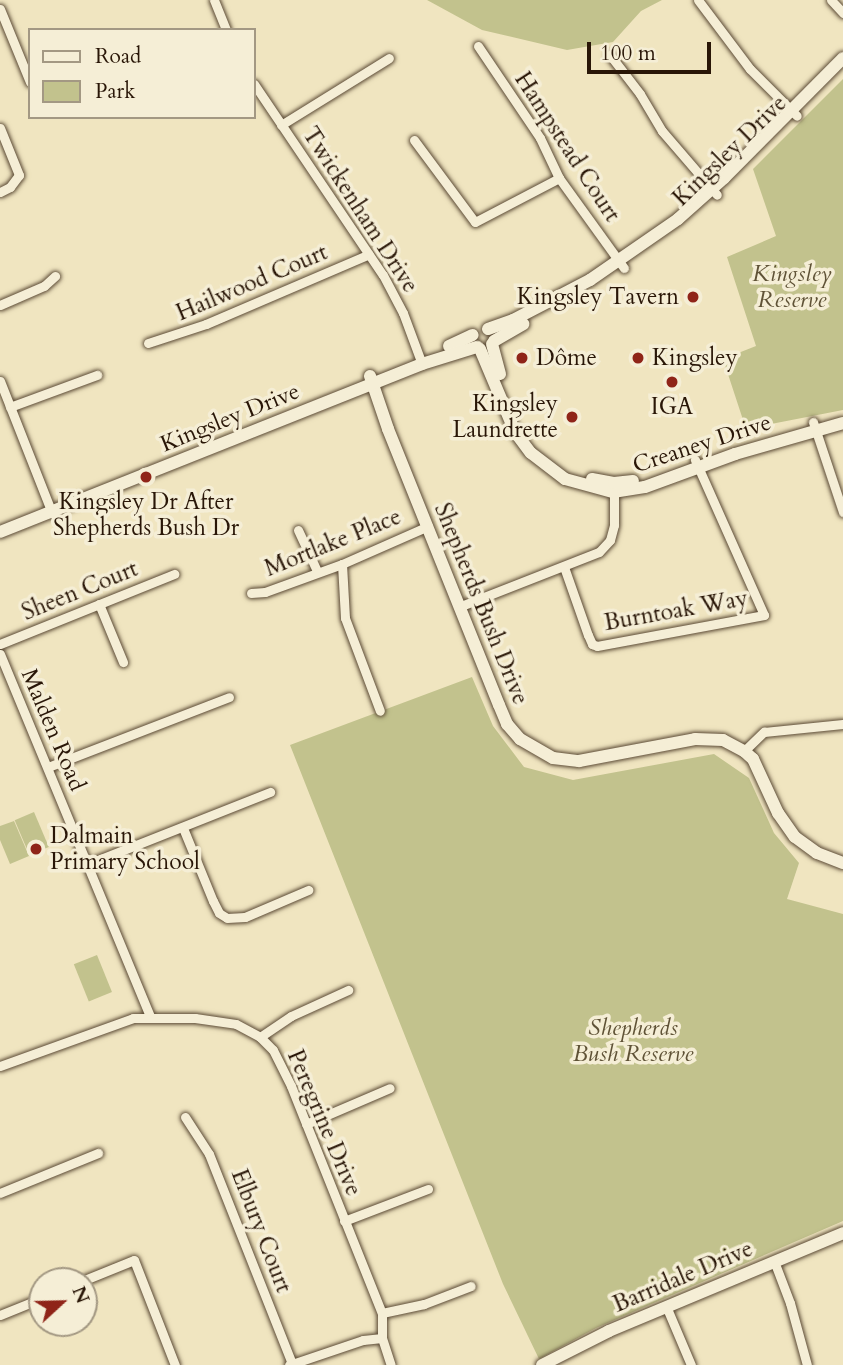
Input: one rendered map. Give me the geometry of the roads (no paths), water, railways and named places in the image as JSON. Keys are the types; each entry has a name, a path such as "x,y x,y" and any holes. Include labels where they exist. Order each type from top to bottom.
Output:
{"street":[{"path":"214,0 225,28"},
{"path":"698,0 750,69 794,113"},
{"path":"831,0 843,13"},
{"path":"0,9 28,77"},
{"name":"Hampstead Court","path":"478,46 540,138 559,178 622,265"},
{"path":"610,55 640,94 662,131 715,192"},
{"path":"281,125 389,58"},
{"name":"Kingsley Drive","path":"794,113 843,58"},
{"name":"Kingsley Drive","path":"0,532 420,360 484,341 622,265 715,192 843,67"},
{"name":"Twickenham Drive","path":"256,87 393,292 420,360"},
{"path":"0,128 19,175 10,187 0,192"},
{"path":"414,141 475,222 559,178"},
{"name":"Hailwood Court","path":"148,343 206,324 369,254"},
{"path":"0,305 44,286 55,276"},
{"name":"Creaney Drive","path":"484,341 515,432 531,453 565,479 614,488 645,487 696,464 843,415"},
{"path":"10,407 97,375"},
{"path":"0,381 51,509"},
{"name":"Shepherds Bush Drive","path":"368,381 507,724 536,751 553,758 579,761 713,738 744,751"},
{"name":"Creaney Drive","path":"814,426 843,423"},
{"path":"814,426 843,512"},
{"name":"Burntoak Way","path":"564,567 588,635 592,644 597,646 764,615 696,464"},
{"path":"461,606 599,552 610,540 614,525 614,488"},
{"name":"Kingsley Drive","path":"0,524 51,509"},
{"name":"Mortlake Place","path":"251,593 265,592 342,564 428,526"},
{"path":"298,530 317,571"},
{"path":"342,564 345,618 380,711"},
{"name":"Sheen Court","path":"0,644 174,574"},
{"path":"99,604 123,662"},
{"name":"Malden Road","path":"0,654 150,1016"},
{"path":"48,767 229,697"},
{"path":"843,724 764,732 744,751 759,768 778,813 795,837 817,853 843,863"},
{"path":"88,864 271,792"},
{"path":"183,828 213,901 219,913 228,918 245,917 307,890"},
{"path":"260,1037 291,1016 348,990"},
{"name":"Peregrine Drive","path":"0,1066 97,1029 150,1016 236,1024 260,1037 273,1051 306,1124 382,1313 382,1338 391,1365"},
{"path":"306,1124 390,1088"},
{"name":"Elbury Court","path":"185,1116 209,1154 290,1364"},
{"path":"0,1193 98,1153"},
{"path":"344,1221 428,1189"},
{"name":"Barridale Drive","path":"542,1365 843,1233"},
{"name":"Barridale Drive","path":"776,1264 843,1242"},
{"path":"98,1275 134,1260 175,1365"},
{"path":"776,1264 807,1365"},
{"path":"382,1313 424,1304 471,1286"},
{"path":"0,1315 28,1304"},
{"path":"668,1309 691,1365"},
{"name":"Barridale Drive","path":"558,1365 668,1309"},
{"path":"290,1364 363,1340 382,1338"}],"place":[{"name":"Kingsley Tavern","path":"693,297"},
{"name":"Dôme","path":"522,358"},
{"name":"Kingsley","path":"638,358"},
{"name":"IGA","path":"672,382"},
{"name":"Kingsley Laundrette","path":"572,417"},
{"name":"Kingsley Dr After Shepherds Bush Dr","path":"146,477"},
{"name":"Dalmain Primary School","path":"36,849"}],"park label":[{"name":"Kingsley Reserve","path":"792,287"},
{"name":"Shepherds Bush Reserve","path":"633,1041"}]}
